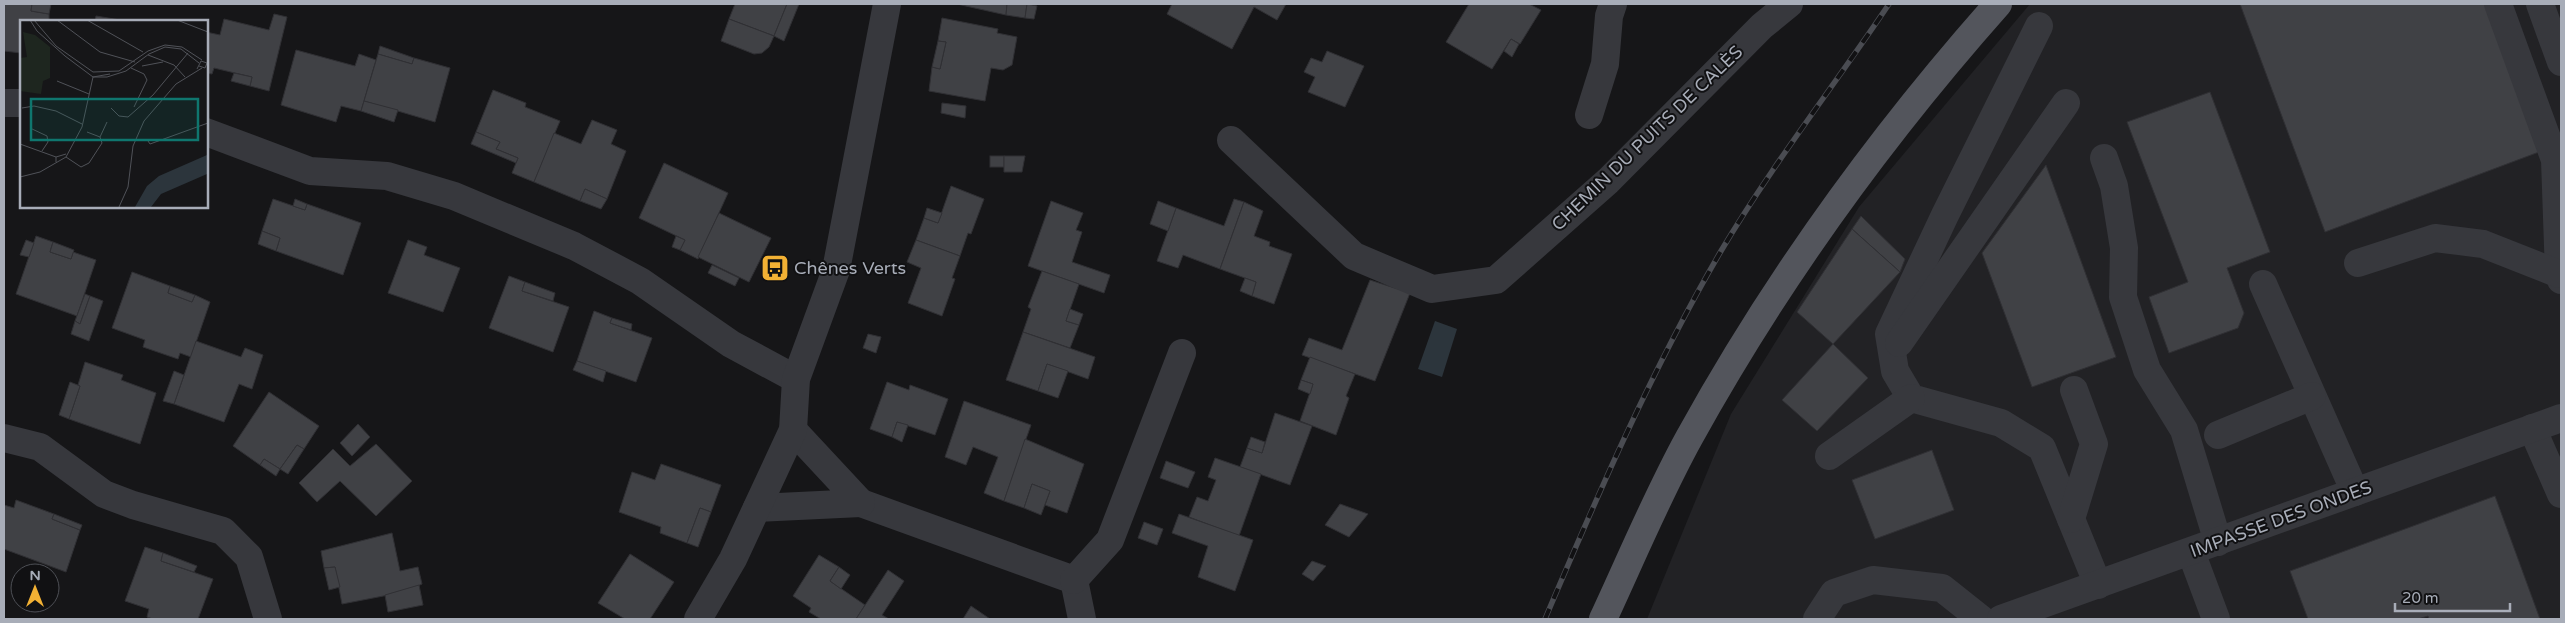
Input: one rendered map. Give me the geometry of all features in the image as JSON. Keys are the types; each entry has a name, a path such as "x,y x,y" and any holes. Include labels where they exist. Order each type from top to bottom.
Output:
{"main road":[{"path":"1603,619 1688,439 1746,341 1839,200 1933,78 1998,4"}],"street":[{"path":"698,619 733,559 794,430 796,379 836,270 887,4"},
{"path":"1589,115 1605,64 1609,16 1613,4"},
{"name":"CHEMIN DU PUITS DE CALÈS","path":"1231,140 1354,256 1432,290 1496,280 1608,181 1762,26 1789,4"},
{"path":"2358,263 2434,238 2483,244 2560,277 2555,160 2498,4"},
{"path":"2540,4 2561,62"},
{"path":"2039,26 1945,215 1889,334 1895,371 1911,398 2000,422 2042,448 2098,585"},
{"path":"4,103 20,104"},
{"path":"1892,353 2066,103"},
{"path":"208,133 310,171 387,176 454,196 574,246 640,281 731,344 796,379"},
{"path":"2104,158 2114,186 2124,248 2123,297 2147,370 2184,430 2218,542"},
{"path":"2263,284 2355,492"},
{"path":"1074,580 1110,540 1182,353"},
{"path":"2071,518 2094,444 2074,390"},
{"path":"2218,435 2312,396"},
{"path":"1829,456 1911,398"},
{"name":"IMPASSE DES ONDES","path":"2001,619 2561,418"},
{"path":"2532,428 2561,494"},
{"path":"794,430 861,503"},
{"path":"4,438 40,447 104,494 132,505 223,531 249,557 268,619"},
{"path":"756,508 861,503 1074,580"},
{"path":"2190,552 2216,619"},
{"path":"1074,580 1082,619"},
{"path":"1817,619 1834,593 1873,580 1942,588 1981,619"}],"shaded area":[{"path":"2030,4 2561,4 2561,619 1647,619 1731,414 1859,207"},
{"path":"1435,321 1457,329 1442,377 1418,369"}],"building":[{"path":"4,4 32,4 31,11 49,14 49,20 20,20 20,53 4,51"},
{"path":"32,4 51,4 49,14 31,11"},
{"path":"735,4 787,4 774,36 729,19"},
{"path":"787,4 799,4 784,41 774,36"},
{"path":"957,4 1007,4 1006,15"},
{"path":"1007,4 1027,4 1025,18 1006,15"},
{"path":"1027,4 1037,6 1034,19 1025,18"},
{"path":"1172,4 1286,4 1277,20 1254,7 1232,49 1167,14"},
{"path":"1469,4 1529,4 1541,10 1520,44 1511,39 1492,69 1446,42"},
{"path":"2240,4 2485,4 2539,152 2325,232"},
{"path":"274,14 287,17 269,91 250,86 252,77 214,68 212,74 208,73 208,32 220,35 224,19 269,30"},
{"path":"96,16 120,20 95,20"},
{"path":"942,18 998,29 997,33 1017,37 1012,65 1003,70 991,68 985,101 929,91 932,67 940,69 946,42 938,41"},
{"path":"729,19 774,36 769,47 762,53 754,54 721,41"},
{"path":"1511,39 1519,44 1512,57 1504,51"},
{"path":"938,41 946,42 940,69 932,67"},
{"path":"380,46 414,58 412,64 378,54"},
{"path":"296,50 355,66 359,54 376,60 361,111 341,106 336,122 281,105"},
{"path":"1327,51 1364,66 1345,107 1308,92 1315,77 1304,72 1311,58 1322,62"},
{"path":"378,54 412,64 414,58 450,68 435,122 364,101"},
{"path":"234,73 252,77 250,86 231,81"},
{"path":"493,90 526,103 525,107 560,121 534,182 512,173 518,158 496,149 500,142 476,132"},
{"path":"2210,92 2270,252 2227,268 2244,313 2238,328 2169,353 2149,297 2188,282 2127,122"},
{"path":"364,101 398,110 394,122 361,111"},
{"path":"942,103 966,106 965,118 941,113"},
{"path":"592,120 617,130 611,144 626,151 607,199 585,189 580,201 534,182 554,133 581,144"},
{"path":"476,132 500,142 496,149 518,158 516,163 471,144"},
{"path":"990,156 1004,156 1004,167 990,167"},
{"path":"1004,156 1025,156 1022,172 1004,172"},
{"path":"664,163 728,193 698,259 680,250 685,240 639,218"},
{"path":"2046,165 2116,357 2032,387 1982,253"},
{"path":"951,186 984,199 971,234 968,233 960,256 916,240 924,218 938,223"},
{"path":"585,189 607,199 601,209 580,201"},
{"path":"273,199 305,210 307,204 361,223 343,275 276,251 280,238 262,231"},
{"path":"295,199 307,204 305,210 293,206"},
{"path":"1234,199 1244,202 1220,269 1183,255 1178,268 1157,261 1176,208 1224,226"},
{"path":"1051,201 1083,213 1076,230 1082,232 1072,262 1110,275 1104,293 1028,266"},
{"path":"1158,201 1176,208 1168,231 1150,224"},
{"path":"1244,202 1263,211 1254,236 1270,242 1269,246 1292,254 1274,304 1252,296 1256,282 1220,269"},
{"path":"927,208 942,213 938,223 924,218"},
{"path":"719,213 771,238 749,282 698,257"},
{"path":"1861,216 1905,259 1900,272 1852,229"},
{"path":"1852,229 1900,272 1833,344 1797,312"},
{"path":"262,231 280,238 276,251 258,244"},
{"path":"36,236 53,242 50,252 71,259 73,252 96,260 77,316 16,294"},
{"path":"676,236 685,240 680,250 672,247"},
{"path":"26,240 34,243 29,257 20,255"},
{"path":"408,240 427,247 424,255 460,268 443,312 388,293"},
{"path":"916,240 960,256 952,278 955,279 942,316 908,303 921,268 907,262"},
{"path":"53,242 74,250 71,259 50,252"},
{"path":"712,265 739,278 735,286 708,273"},
{"path":"1042,271 1079,284 1066,321 1079,325 1070,348 1023,332 1031,309 1028,307"},
{"path":"132,272 170,286 168,293 192,302 195,295 210,302 191,357 180,353 178,359 143,347 145,340 112,328"},
{"path":"509,276 525,282 522,291 569,307 553,352 489,328"},
{"path":"1245,278 1256,282 1252,296 1240,291"},
{"path":"1370,280 1410,293 1375,381 1302,355 1309,338 1342,350"},
{"path":"525,282 555,293 553,301 522,291"},
{"path":"170,286 195,295 192,302 168,293"},
{"path":"85,294 90,296 80,324 75,321"},
{"path":"90,296 103,301 89,341 71,334 75,321 80,324"},
{"path":"1070,309 1083,314 1079,325 1066,321"},
{"path":"594,311 612,318 610,323 652,338 636,382 577,361"},
{"path":"612,318 632,324 631,330 610,323"},
{"path":"1023,332 1095,357 1088,379 1047,364 1038,391 1006,380"},
{"path":"868,334 881,337 876,353 863,348"},
{"path":"196,341 241,357 245,348 263,355 252,389 239,384 224,422 174,404"},
{"path":"1833,344 1868,378 1817,431 1782,400"},
{"path":"1310,357 1355,374 1346,396 1349,398 1336,435 1300,421 1313,384 1301,380"},
{"path":"577,361 606,371 603,382 573,370"},
{"path":"85,362 123,375 121,380 156,393 140,444 69,419 80,386 78,385"},
{"path":"1047,364 1068,371 1058,398 1038,391"},
{"path":"174,371 184,375 174,404 163,401"},
{"path":"1301,380 1313,384 1310,394 1298,389"},
{"path":"70,382 80,386 69,419 59,415"},
{"path":"887,382 909,390 910,385 948,399 935,435 897,422 892,437 870,429"},
{"path":"269,392 319,426 304,449 297,445 280,469 264,459 260,465 233,446"},
{"path":"964,401 1031,425 1004,501 984,493 998,457 973,447 966,465 945,457"},
{"path":"1275,413 1312,426 1290,485 1240,467 1247,448 1262,453"},
{"path":"897,422 908,425 902,442 892,437"},
{"path":"358,424 370,437 352,456 340,443"},
{"path":"1251,437 1265,442 1262,453 1247,448"},
{"path":"1025,439 1084,464 1067,513 1045,505 1050,491 1032,484 1024,508 1004,501"},
{"path":"376,444 412,481 376,516 340,481 317,502 299,483 333,449 350,466"},
{"path":"297,445 304,449 288,474 280,469"},
{"path":"1932,450 1954,510 1875,539 1852,480"},
{"path":"1215,458 1261,474 1239,536 1189,517 1197,497 1208,501 1216,480 1208,477"},
{"path":"264,459 280,469 276,476 260,465"},
{"path":"1166,461 1195,472 1188,488 1160,478"},
{"path":"661,464 721,485 711,512 700,508 687,543 660,533 661,527 619,512 632,472 655,480"},
{"path":"1032,484 1050,491 1041,515 1024,508"},
{"path":"2495,496 2540,619 2429,619 2428,616 2418,619 2308,619 2290,571"},
{"path":"16,500 54,514 52,519 80,530 66,572 60,570 60,563 42,563 4,549 4,505 14,508"},
{"path":"1340,504 1368,514 1349,537 1325,525"},
{"path":"700,508 711,512 698,547 687,543"},
{"path":"54,514 82,525 80,530 52,519"},
{"path":"1179,514 1253,540 1235,591 1198,577 1208,546 1172,533"},
{"path":"1144,522 1163,529 1157,545 1138,538"},
{"path":"392,533 400,571 418,567 422,584 404,592 342,604 335,567 324,568 321,551"},
{"path":"145,547 163,553 161,561 213,579 198,619 153,619 147,617 149,609 125,601"},
{"path":"163,553 197,566 194,572 161,561"},
{"path":"630,554 674,582 650,619 625,619 598,603"},
{"path":"819,555 839,567 830,581 865,605 856,619 821,619 809,612 811,608 793,596"},
{"path":"1312,561 1326,566 1313,581 1302,574"},
{"path":"335,567 340,587 329,590 324,568"},
{"path":"839,567 850,575 841,589 830,581"},
{"path":"888,570 904,581 882,615 889,619 856,619"},
{"path":"419,585 423,605 388,612 385,595"},
{"path":"971,606 990,619 963,619"}],"railway":[{"path":"1545,619 1627,432 1672,341 1721,251 1782,157 1889,4"}],"place":[{"name":"Chênes Verts","path":"775,268"}]}
